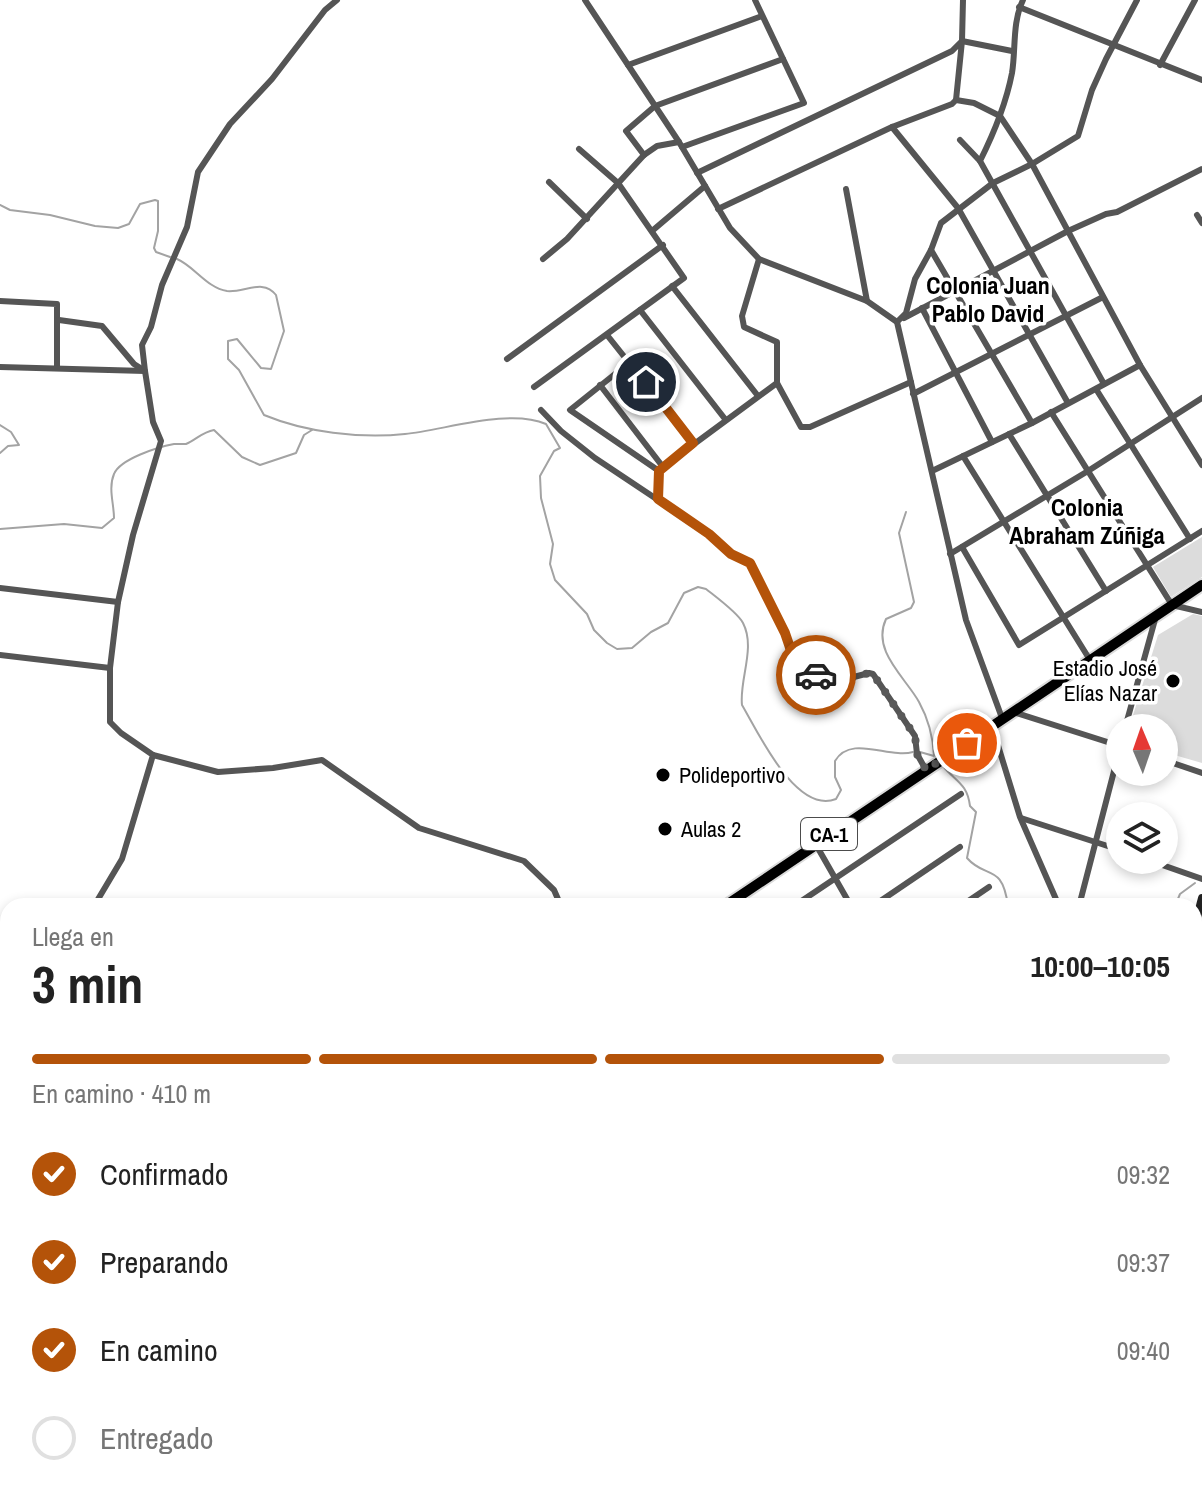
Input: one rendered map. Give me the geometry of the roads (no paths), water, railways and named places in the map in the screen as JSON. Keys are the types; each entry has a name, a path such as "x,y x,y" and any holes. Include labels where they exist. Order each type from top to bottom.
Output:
{"highway":[{"name":"CA-1","path":"736,898 1202,585"}],"street":[{"path":"337,0 325,10 272,79 230,124 198,172 187,227 162,285 151,327 142,345 153,422 161,441 133,535 118,602 110,668 110,722 153,755 218,772 322,760 419,828 524,861 554,890 558,898"},
{"path":"585,0 681,145 730,228 759,259 867,301 897,322 969,629 1002,718"},
{"path":"543,259 587,219 644,155 657,146 681,145 804,103 755,0"},
{"path":"718,209 892,127 952,104 956,100 963,0"},
{"path":"980,161 1000,116 1012,71 1012,51 1019,7 1023,0"},
{"path":"897,322 906,313 915,279 941,223 993,183 1078,136 1092,90 1137,0"},
{"path":"1160,65 1195,0"},
{"path":"1019,7 1202,80"},
{"path":"628,65 762,16"},
{"path":"962,41 1012,51"},
{"path":"697,173 952,51 962,41"},
{"path":"644,155 626,131 655,106 783,59"},
{"path":"956,100 974,103 1000,116 1032,164 1140,365 1202,465"},
{"path":"892,127 958,208 1068,403"},
{"path":"960,140 980,161 993,183 1104,384"},
{"path":"534,387 684,278 618,183 579,149"},
{"path":"897,322 1068,231 1117,212 1202,169"},
{"path":"549,182 587,219"},
{"path":"652,231 705,186"},
{"path":"846,189 867,301"},
{"path":"1197,215 1202,223"},
{"path":"507,359 663,245"},
{"path":"931,250 1032,423"},
{"path":"759,259 742,316 744,327 777,342 777,383 800,426 805,429 911,382"},
{"path":"672,286 758,396"},
{"path":"913,394 1103,297"},
{"path":"0,301 57,304 57,367"},
{"path":"922,308 992,442"},
{"path":"640,310 725,419"},
{"path":"59,320 102,326 134,364 145,371"},
{"path":"607,335 693,443"},
{"path":"630,362 570,410 661,469"},
{"path":"932,471 1032,423 1140,365"},
{"path":"0,367 145,371"},
{"path":"661,469 777,383"},
{"path":"600,385 661,469 658,499"},
{"path":"1096,389 1190,539"},
{"path":"950,554 1131,445 1202,398"},
{"path":"541,410 561,431 595,458 709,534 731,554 750,563 785,633 800,677 803,679 842,667 850,678 873,674 915,736 917,754 934,764"},
{"path":"1051,412 1172,605 1202,612"},
{"path":"1009,434 1106,591"},
{"path":"963,456 1090,660"},
{"path":"962,547 1019,645 1202,531"},
{"path":"0,588 118,602"},
{"path":"1129,714 1156,616"},
{"path":"0,655 110,668"},
{"path":"1013,712 1106,742"},
{"path":"992,726 1020,817 1055,898"},
{"path":"99,898 122,859 153,755"},
{"path":"1178,765 1202,773"},
{"path":"1081,898 1110,786"},
{"path":"805,898 961,794"},
{"path":"1020,817 1106,845"},
{"path":"815,843 846,898"},
{"path":"885,898 960,847"},
{"path":"1178,871 1202,879"},
{"path":"973,898 989,887"}],"waterway":[{"path":"0,205 10,210 118,228 129,224 140,204 155,200 158,201 158,231 154,248 156,252 170,257"},
{"path":"177,259 220,289 233,291 265,287 276,295 284,331 271,369 261,368 237,339 228,341 228,359 239,370 264,415 315,430 370,436 405,434 496,419 514,418 546,424 560,448 554,451 540,476 541,498 553,544 550,564 555,580 587,614 594,630 617,649 632,648 668,623 684,593 698,587 706,589 726,605 740,619 747,633 742,705 780,768 807,795 821,801 836,799 841,790 835,777 835,761 851,749 913,752"},
{"path":"0,425 11,432 19,445 8,446 0,453"},
{"path":"0,529 64,524 102,528 114,518 111,485 114,474 124,463 140,454 174,444 186,444 214,430 242,457 260,465 296,453 304,435 312,430"},
{"path":"906,512 899,533 914,602 911,608 886,619 883,642 892,664 925,715 934,756"},
{"path":"920,752 934,756"},
{"path":"943,766 964,787 970,806 976,812 967,858 997,877 1006,898"},
{"path":"1178,898 1195,883"}],"place":[{"name":"Estadio José Elías Nazar","path":"1173,681"},
{"name":"Polideportivo","path":"663,775"},
{"name":"Aulas 2","path":"665,829"}],"district":[{"name":"Colonia Juan Pablo David","path":"988,299"},
{"name":"Colonia Abraham Zúñiga","path":"1087,521"}]}
